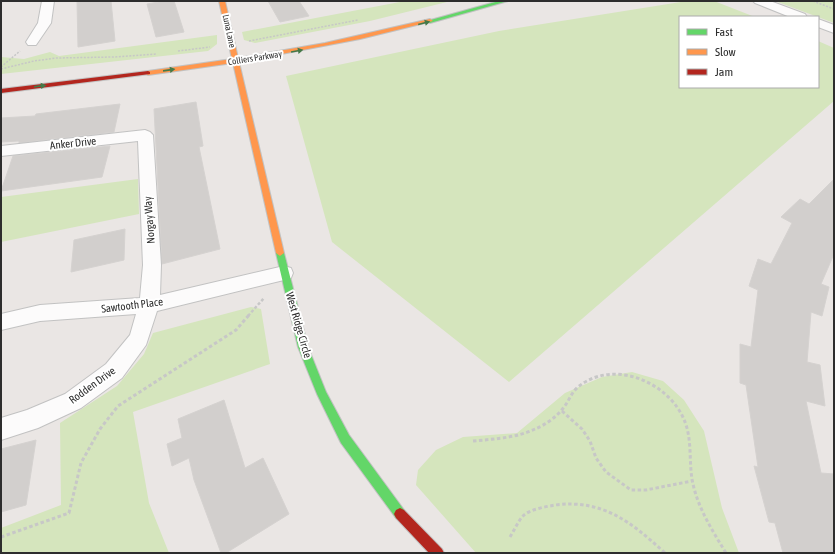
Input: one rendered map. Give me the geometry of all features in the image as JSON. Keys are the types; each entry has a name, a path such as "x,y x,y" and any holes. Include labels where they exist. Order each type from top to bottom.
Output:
{"street":[{"path":"32,42 41,32 47,20 48,1"},
{"name":"Luna Lane","path":"222,1 234,57"},
{"name":"Colliers Parkway","path":"103,69 234,57 349,32 469,1"},
{"name":"Colliers Parkway","path":"1,91 363,38 505,1"},
{"path":"759,1 798,16"},
{"path":"819,23 834,29"},
{"name":"West Ridge Circle","path":"234,57 284,273 303,347 322,394 345,439 396,510 438,553"},
{"name":"Anker Drive","path":"1,151 145,135"},
{"name":"Norgay Way","path":"145,135 152,265 149,305"},
{"name":"Sawtooth Place","path":"1,322 40,313 149,305 284,273"},
{"name":"Rodden Drive","path":"1,429 30,420 73,400 114,371 139,338 149,305"}],"path":[{"path":"813,1 834,9"},
{"path":"248,42 365,19"},
{"path":"171,52 215,48"},
{"path":"1,68 16,54"},
{"path":"1,68 56,58 164,54"},
{"path":"1,537 69,513 81,463 100,429 118,406 236,330 264,298"},
{"path":"473,441 518,436 542,425 562,410 578,388 601,375 622,374 645,382 670,398 685,423 692,481 699,506 726,553"},
{"path":"562,410 582,429 590,441 596,458 606,472 631,490 646,490 692,481"},
{"path":"510,537 523,516 543,507 566,504 589,505 614,514 639,529 665,553"}],"green space":[{"path":"405,1 451,1 370,21 255,43 244,40 242,32"},
{"path":"687,1 714,1 752,16 679,16 679,88 819,88 819,41 834,48 834,101 509,382 332,242 286,76 499,31"},
{"path":"775,1 834,1 834,23 819,17 819,16 815,16"},
{"path":"217,35 217,44 208,51 1,74 1,57 24,59 50,52 59,56"},
{"path":"138,179 139,214 1,242 1,197"},
{"path":"251,307 261,309 270,364 133,412 149,503 169,553 1,553 1,528 61,505 60,423 117,386 144,354 153,333"},
{"path":"632,372 663,381 684,400 704,431 722,508 739,553 476,553 416,485 418,470 436,450 463,437 517,433 565,393 602,377"}],"building":[{"path":"77,1 111,1 115,41 78,47"},
{"path":"174,1 184,32 156,37 147,4"},
{"path":"268,1 299,1 309,16 280,22"},
{"path":"196,102 203,146 199,147 220,249 162,264 154,109"},
{"path":"120,104 114,132 19,143 19,141 1,142 1,118 35,116 36,114"},
{"path":"110,146 102,177 1,191 13,156"},
{"path":"834,179 834,254 821,284 829,287 822,316 811,312 807,362 820,365 825,406 806,401 821,473 834,474 834,553 783,553 775,523 769,522 754,466 758,467 746,385 740,383 740,344 751,347 758,290 749,286 758,259 771,264 792,223 781,217 800,199 809,204"},
{"path":"125,229 124,260 71,272 74,240"},
{"path":"224,400 245,468 263,458 289,514 226,553 221,553 194,480 189,458 172,466 167,444 182,438 178,419"},
{"path":"36,440 26,505 1,512 1,449"}],"traffic: fast":[{"path":"430,21 505,1"},
{"path":"280,253 303,347 322,394 345,439 400,514"}],"traffic: slow":[{"path":"222,1 280,253"},
{"path":"148,73 290,52 360,38 430,21"}],"traffic: jam":[{"path":"1,91 148,73"},
{"path":"400,514 438,553"}]}
